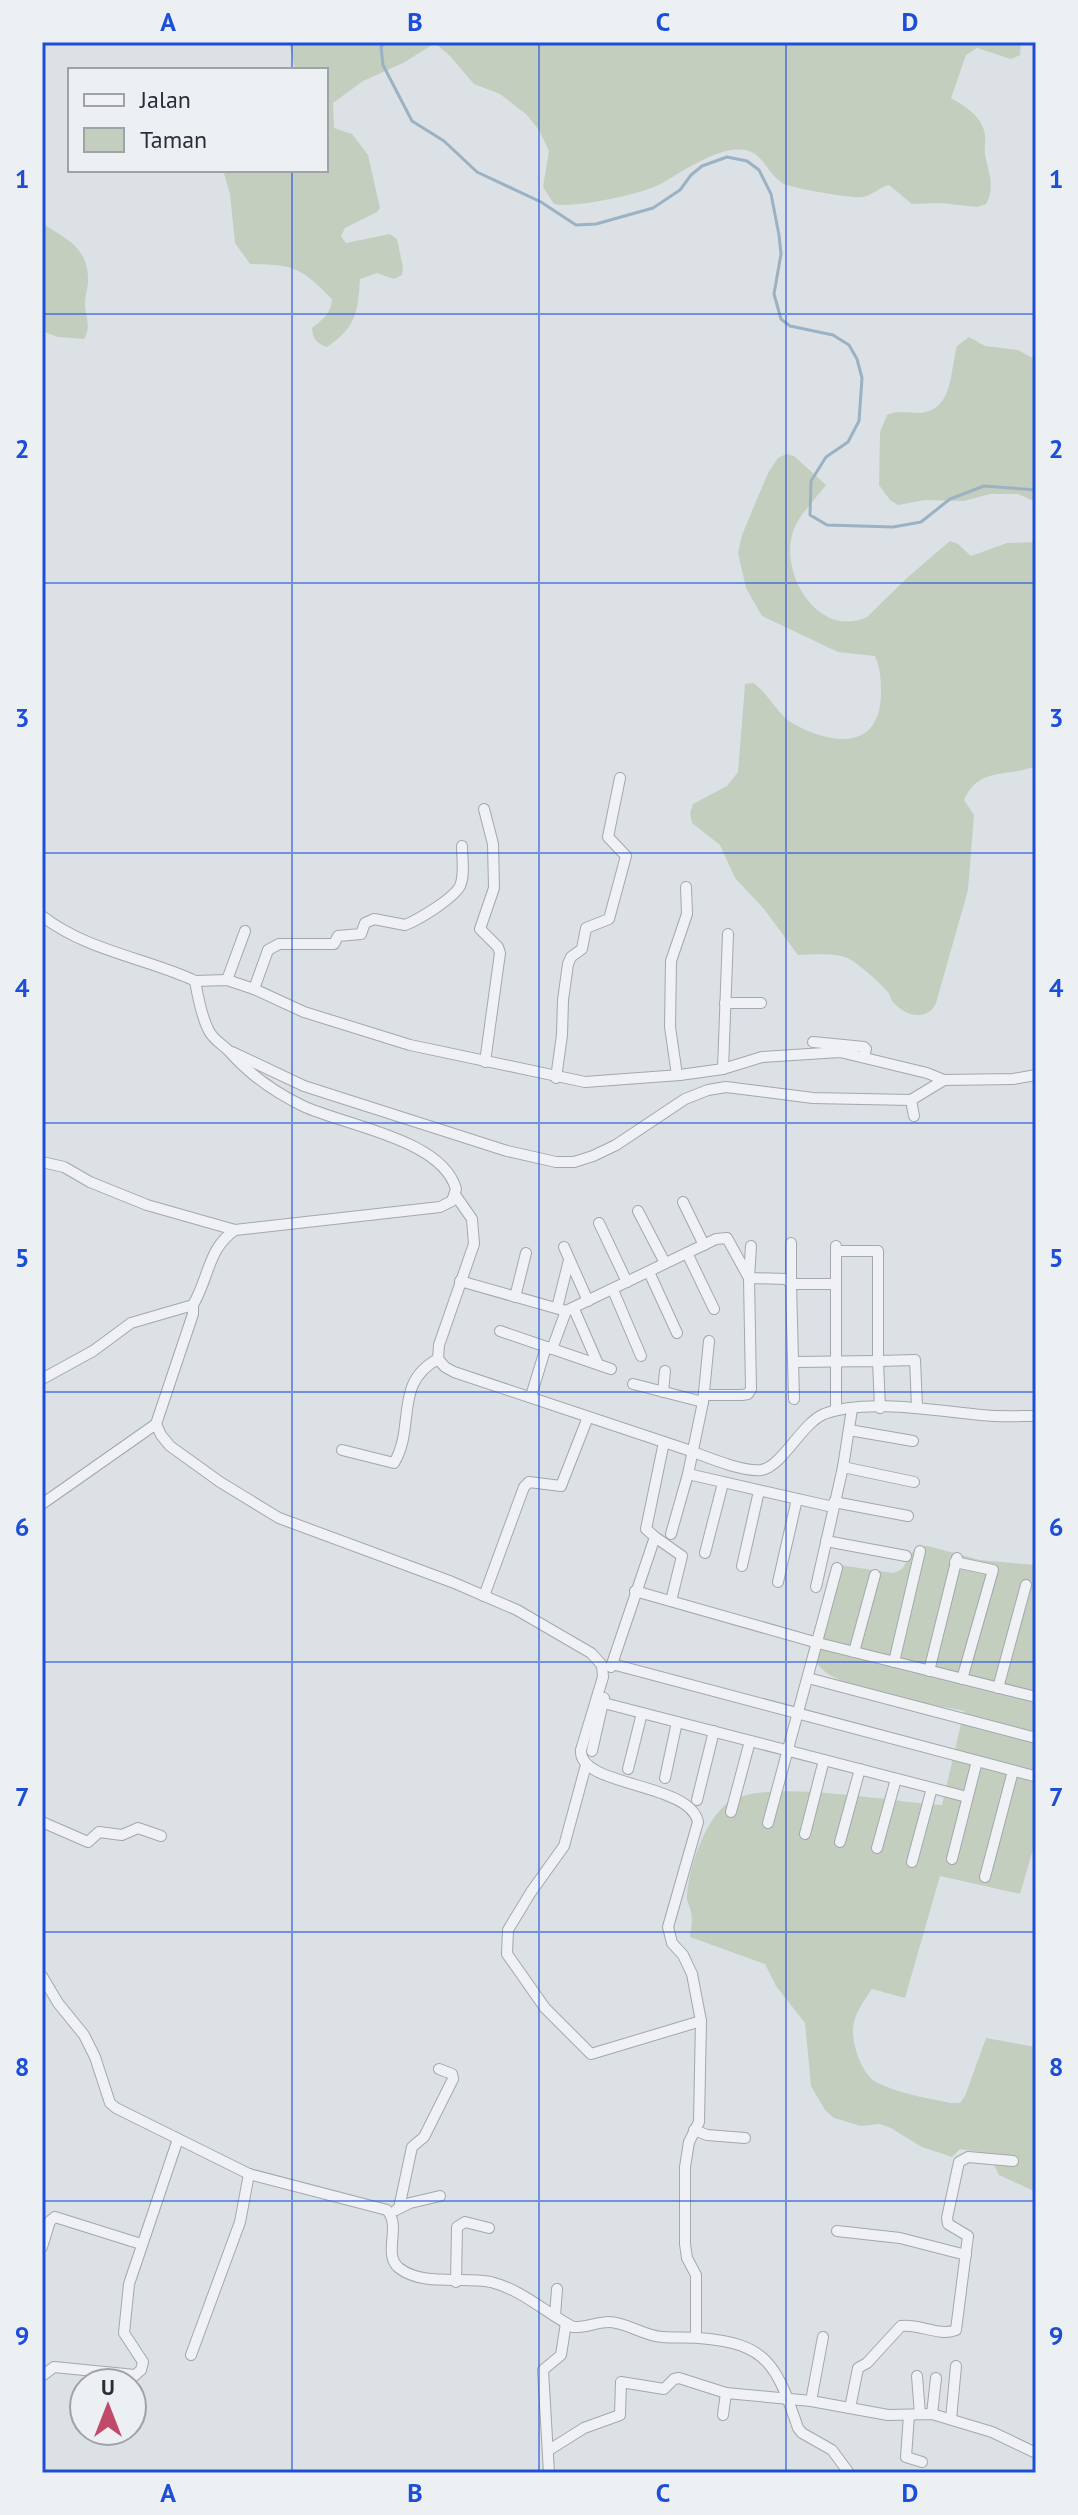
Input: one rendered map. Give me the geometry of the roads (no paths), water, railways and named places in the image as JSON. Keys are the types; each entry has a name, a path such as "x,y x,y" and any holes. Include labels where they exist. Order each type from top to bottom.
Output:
{"street":[{"path":"556,1078 568,964 571,957 582,949 586,928 609,919 625,858 623,851 608,837 620,778"},
{"path":"484,809 493,844 494,888 480,929 500,953 485,1062"},
{"path":"254,989 268,950 272,947 295,943 334,944 338,936 361,934 368,921 377,919 405,925 428,912 460,886 462,846"},
{"path":"677,1075 670,1027 671,961 687,914 686,887"},
{"path":"42,916 59,929 101,949 195,981 227,980 304,1012 410,1045 556,1078 585,1082 677,1075 723,1069 762,1057 864,1047 864,1056 944,1080 1013,1079 1036,1075"},
{"path":"227,980 245,931"},
{"path":"723,1069 728,934"},
{"path":"195,981 209,1032 236,1061 265,1083 304,1106 412,1145 435,1159 450,1174 456,1196 472,1219 474,1244 443,1332 438,1359"},
{"path":"725,1003 761,1003"},
{"path":"813,1042 840,1048"},
{"path":"227,1049 304,1086 507,1151 556,1162 574,1162 604,1151 685,1099 708,1090 726,1087 813,1098 911,1100 944,1080"},
{"path":"911,1100 914,1116"},
{"path":"42,1162 64,1167 90,1182 147,1205 235,1230 440,1207 456,1196"},
{"path":"683,1202 704,1245"},
{"path":"638,1211 665,1263"},
{"path":"599,1223 627,1282"},
{"path":"42,1504 156,1424 193,1314 193,1305 216,1248 235,1230"},
{"path":"460,1281 566,1310 723,1237 727,1238 749,1278"},
{"path":"791,1243 794,1399"},
{"path":"633,1384 703,1399 748,1394 751,1389 751,1246"},
{"path":"564,1247 588,1301"},
{"path":"836,1410 836,1248 878,1251 880,1408"},
{"path":"515,1297 526,1253"},
{"path":"687,1253 714,1309"},
{"path":"531,1396 566,1310 569,1260"},
{"path":"649,1272 677,1333"},
{"path":"749,1278 786,1279 791,1284 836,1284"},
{"path":"613,1290 641,1356"},
{"path":"42,1379 93,1351 131,1323 193,1305"},
{"path":"566,1310 598,1364"},
{"path":"500,1331 611,1369"},
{"path":"671,1534 688,1474 703,1399 709,1341"},
{"path":"438,1359 454,1372 747,1469 769,1468 809,1424 836,1410 917,1406 984,1415 1036,1416"},
{"path":"342,1450 394,1463 401,1448 409,1391 427,1365 438,1359"},
{"path":"793,1362 915,1360 917,1406"},
{"path":"663,1392 665,1371"},
{"path":"816,1587 843,1467 852,1409"},
{"path":"484,1596 524,1487 529,1482 561,1486 588,1417"},
{"path":"156,1424 170,1446 220,1482 279,1518 517,1610 591,1653 599,1660 603,1670 592,1751"},
{"path":"849,1430 913,1441"},
{"path":"664,1442 646,1529 682,1556 671,1601"},
{"path":"843,1467 914,1482"},
{"path":"688,1474 797,1499 908,1516"},
{"path":"705,1553 723,1483"},
{"path":"742,1566 759,1491"},
{"path":"778,1582 797,1499"},
{"path":"655,1537 581,1750 586,1765 683,1802 697,1816 696,1830 668,1927 672,1943 683,1955 692,1974 701,2021 699,2122 685,2154 685,2244 687,2258 696,2275 696,2337"},
{"path":"826,1541 906,1556"},
{"path":"894,1662 920,1551"},
{"path":"929,1671 956,1560 993,1570 962,1679"},
{"path":"768,1823 837,1568"},
{"path":"854,1652 875,1575"},
{"path":"998,1688 1026,1585"},
{"path":"635,1591 818,1643 1036,1696"},
{"path":"612,1664 1034,1776"},
{"path":"808,1678 1036,1738"},
{"path":"600,1702 967,1797"},
{"path":"628,1769 642,1713"},
{"path":"665,1778 677,1722"},
{"path":"697,1800 714,1731"},
{"path":"731,1812 750,1741"},
{"path":"805,1834 824,1760"},
{"path":"952,1859 977,1761"},
{"path":"586,1765 564,1846 508,1930 507,1954 545,2008 591,2054 701,2021"},
{"path":"840,1842 860,1769"},
{"path":"985,1877 1013,1771"},
{"path":"877,1848 896,1779"},
{"path":"912,1862 932,1788"},
{"path":"42,1822 88,1842 97,1833 120,1835 138,1828 161,1836"},
{"path":"42,1976 58,2003 84,2035 95,2057 110,2103 249,2174 395,2211 440,2196"},
{"path":"439,2069 454,2077 424,2137 412,2147 395,2211 392,2256 397,2267 423,2276 456,2282 488,2282 514,2290 578,2328 611,2322 638,2333 730,2340 751,2347 764,2357 779,2378 802,2433 832,2450 849,2473"},
{"path":"694,2130 707,2135 745,2138"},
{"path":"141,2367 142,2359 125,2338 129,2284 178,2139"},
{"path":"850,2408 858,2368 867,2363 898,2328 908,2325 948,2333 956,2330 967,2233 947,2222 959,2162 968,2157 1013,2161"},
{"path":"191,2355 238,2228 249,2174"},
{"path":"42,2247 50,2221 55,2217 141,2244"},
{"path":"456,2282 457,2227 465,2222 489,2228"},
{"path":"837,2231 900,2238 966,2255"},
{"path":"555,2316 557,2289"},
{"path":"549,2473 543,2370 561,2355 566,2323"},
{"path":"811,2401 823,2337"},
{"path":"951,2419 956,2366"},
{"path":"42,2376 54,2367 68,2368"},
{"path":"917,2376 920,2414"},
{"path":"549,2450 584,2428 620,2415 622,2382 664,2389 672,2380 679,2378 726,2393 811,2401 888,2415 920,2414 951,2419 992,2432 1036,2453"},
{"path":"922,2462 906,2457 936,2378"},
{"path":"723,2415 726,2393"}],"waterway":[{"path":"386,42 381,47 383,65 412,121 444,141 477,172 541,202 576,225 596,224 653,208 680,190 702,166 727,157 747,161 759,170 771,194 779,235 781,254 774,294 781,319 790,326 833,335 849,345 862,378 859,421 848,442 826,457 811,481 810,515 827,525 893,527 921,522 950,499 984,486 1036,490"}]}
